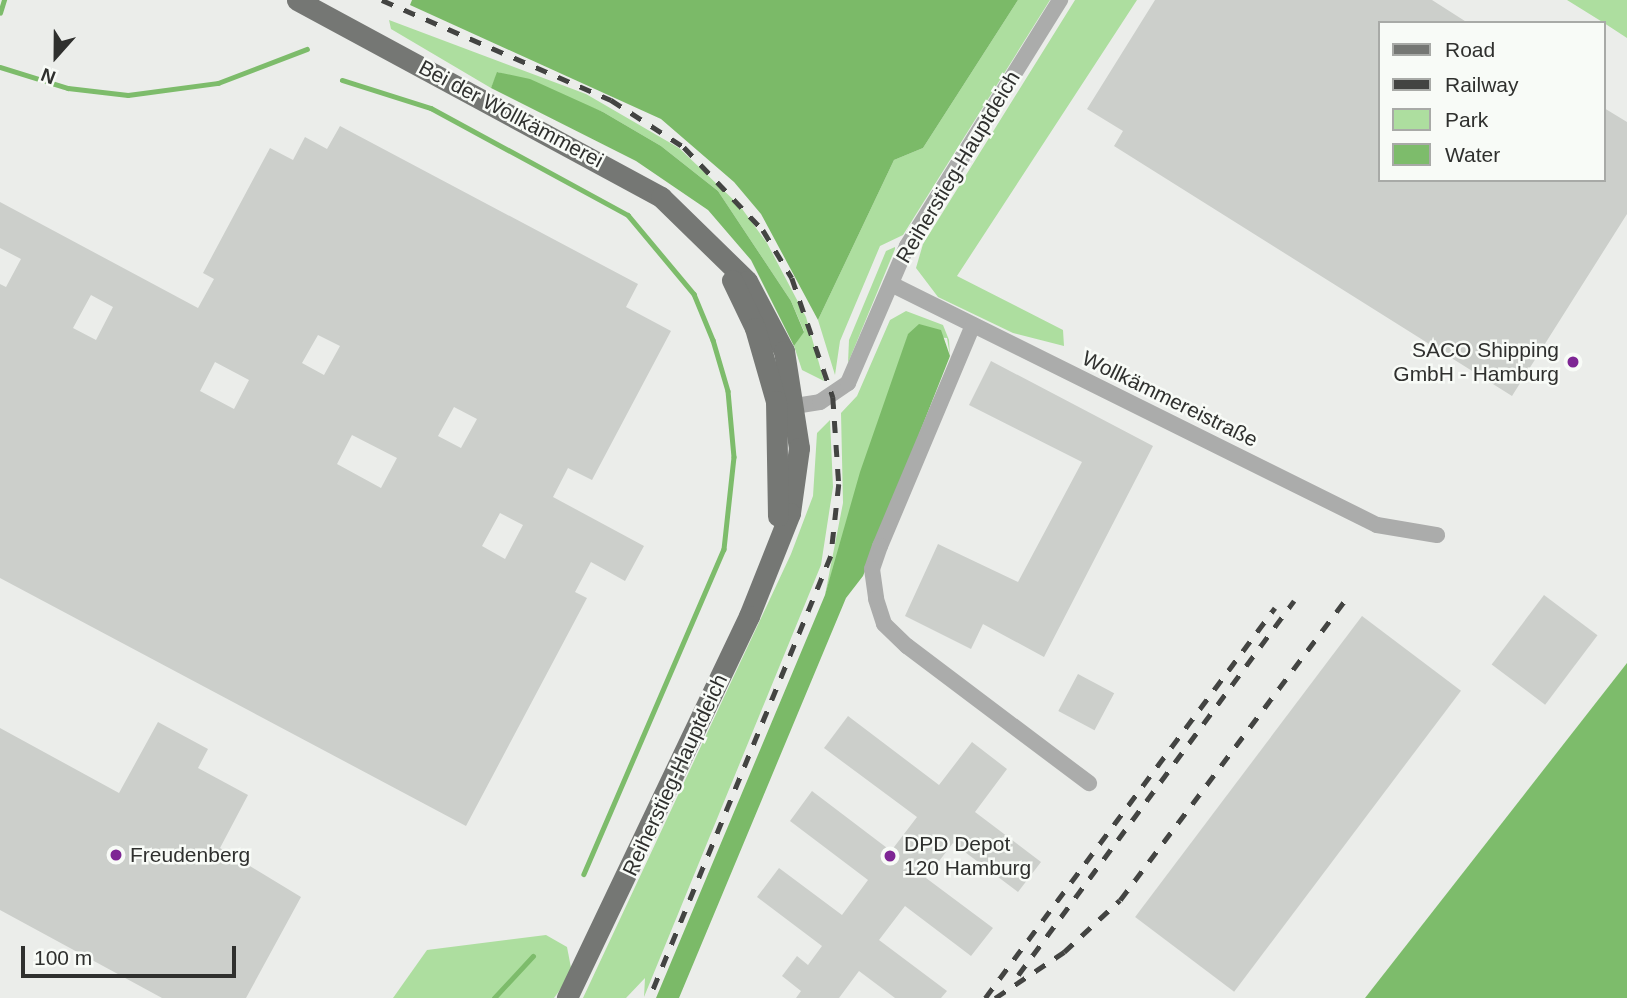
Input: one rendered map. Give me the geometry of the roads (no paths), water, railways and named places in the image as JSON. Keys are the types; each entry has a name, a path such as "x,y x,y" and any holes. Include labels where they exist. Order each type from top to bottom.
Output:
{"main road":[{"name":"Bei der Wollkämmerei","path":"297,0 620,170 661,197 713,247 764,307 784,351 786,408 795,493 775,549"},
{"name":"Reiherstieg-Hauptdeich","path":"567,998 597,944 775,549"}],"street":[{"name":"Reiherstieg-Hauptdeich","path":"786,408 833,397 848,383 906,246 1060,0"},
{"name":"Wollkämmereistraße","path":"891,284 1377,525 1437,535"},
{"path":"973,325 880,545 872,569 876,599 884,624 907,646 1089,783"}],"water":[{"path":"1627,663 1627,998 1365,998"}],"waterway":[{"path":"0,13 4,0"},
{"path":"0,67 68,88 128,95 218,83 307,49"},
{"path":"342,80 431,108 628,215 694,294 713,340 728,391 734,457 724,549 584,874"},
{"path":"494,998 533,956"}],"railway":[{"path":"382,0 611,100 684,147 763,230 792,278 833,397 839,484 831,556 650,998"},
{"path":"995,998 1064,952 1120,900 1350,594"},
{"path":"1018,975 1294,601"},
{"path":"985,998 1275,608"}],"place":[{"name":"SACO Shipping GmbH - Hamburg","path":"1573,362"},
{"name":"Freudenberg","path":"116,855"},
{"name":"DPD Depot 120 Hamburg","path":"890,856"}]}
